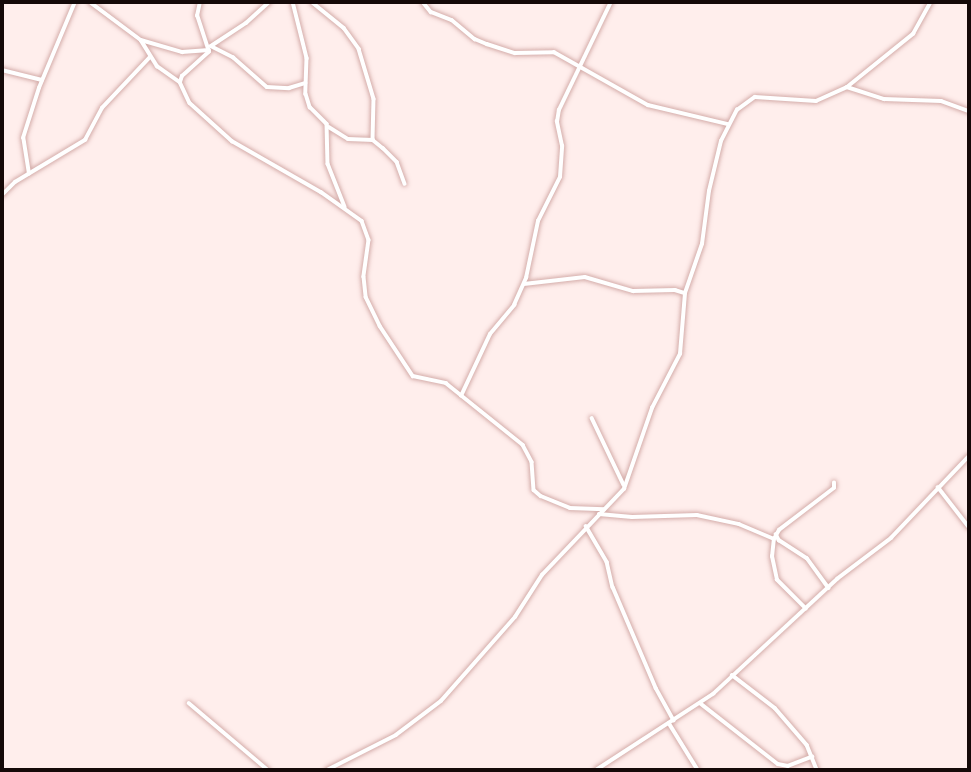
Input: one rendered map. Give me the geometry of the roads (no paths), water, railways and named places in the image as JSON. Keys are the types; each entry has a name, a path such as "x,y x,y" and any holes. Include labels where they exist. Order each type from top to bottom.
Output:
{"street":[{"path":"29,175 23,138 42,80 75,2"},
{"path":"90,2 141,40 194,54 210,48 246,23 269,2"},
{"path":"200,2 197,16 210,48 233,57 267,87 289,88 305,83"},
{"path":"293,2 307,58 305,83 310,107 328,126 348,139 373,140 397,162 405,184"},
{"path":"312,2 344,28 359,49 374,99 373,140"},
{"path":"423,2 431,12 452,20 475,39 515,53 554,52 648,105 728,124"},
{"path":"461,397 489,334 514,305 524,284 538,221 560,177 562,146 557,122 559,110 611,2"},
{"path":"327,770 396,735 441,701 515,617 542,575 625,487 652,408 680,354 685,293 702,244 709,191 728,124 737,110 755,97 816,101 847,87 913,34 931,2"},
{"path":"141,40 162,71 180,82 190,103 232,141 346,209 367,229 369,240 363,285 380,327 413,376 446,383 523,445 532,462 534,490 541,496 570,508 604,509"},
{"path":"180,82 182,76 202,62 210,48"},
{"path":"2,195 85,140 102,108 150,57"},
{"path":"2,71 42,80"},
{"path":"847,87 884,99 941,101 969,111"},
{"path":"328,126 328,164 346,209"},
{"path":"524,284 585,277 633,292 675,290 685,293"},
{"path":"592,418 625,487"},
{"path":"597,770 700,703 829,588 891,538 969,456"},
{"path":"806,609 777,580 772,557 775,536 834,488 834,483"},
{"path":"937,488 969,527"},
{"path":"598,514 632,517 697,515 739,524 775,536 807,558 829,588"},
{"path":"586,526 607,562 613,587 656,688 674,720"},
{"path":"732,675 775,708 807,745 817,770"},
{"path":"190,703 268,770"},
{"path":"700,703 778,764 788,766 812,757"},
{"path":"669,723 698,770"},
{"path":"604,765 608,770"}]}
